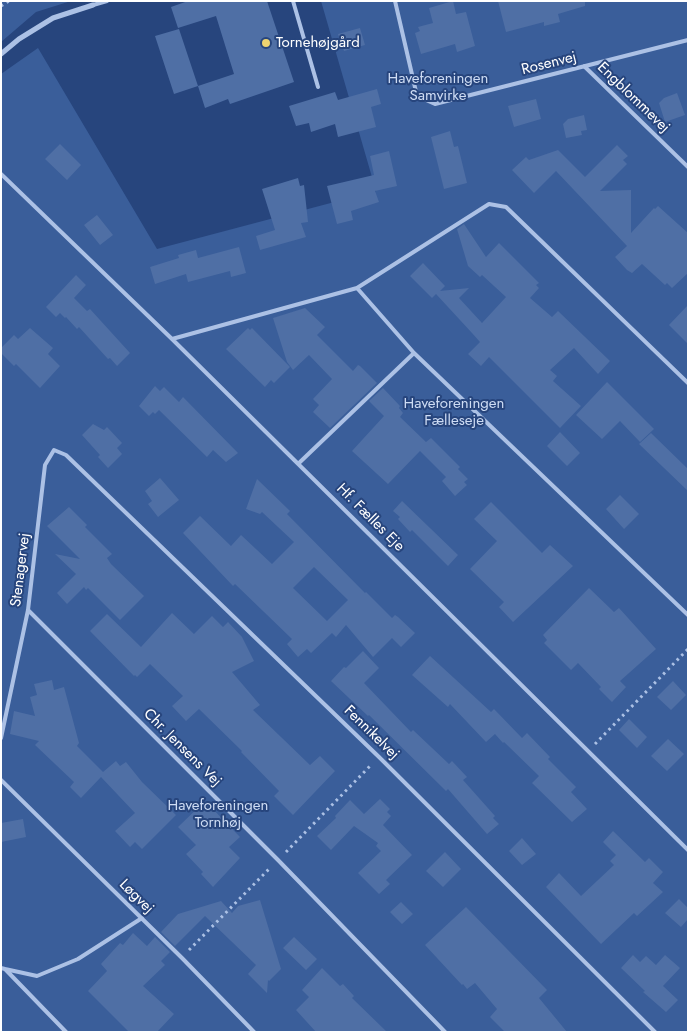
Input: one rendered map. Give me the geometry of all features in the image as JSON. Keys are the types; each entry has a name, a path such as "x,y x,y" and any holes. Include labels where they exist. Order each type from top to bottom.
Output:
{"street":[{"path":"1,54 19,39 53,18 93,5"}],"lane":[{"path":"93,5 107,1"},
{"path":"293,1 318,86"},
{"name":"Rosenvej","path":"395,1 417,96 435,104 688,40"},
{"name":"Engblommevej","path":"584,66 688,166"},
{"name":"Hf. Fælles Eje","path":"1,174 299,463 688,850"},
{"path":"172,339 358,288 488,204 506,207 688,383"},
{"path":"358,288 414,353 688,615"},
{"path":"299,463 414,353"},
{"name":"Stenagervej","path":"1,738 28,610 45,465 54,450 66,456"},
{"name":"Fennikelvej","path":"66,456 379,757 654,1032"},
{"name":"Chr. Jensens Vej","path":"28,610 278,860 445,1032"},
{"name":"Løgvej","path":"1,780 142,918 254,1032"},
{"path":"3,968 38,976 78,959 142,918"},
{"path":"3,968 66,1032"}],"path":[{"path":"1,6 9,1"},
{"path":"588,752 688,649"}],"green space":[{"path":"1,1 71,1 36,12 1,42"},
{"path":"321,1 688,1 688,1032 1,1032 1,74 38,48 157,249 376,191"}],"building":[{"path":"188,1 267,1 294,82 230,104 228,99 205,108 198,86 234,74 216,16 178,28 171,7"},
{"path":"453,1 456,14 466,12 475,46 457,52 455,44 421,54 415,33 420,31 418,27 433,23 429,8"},
{"path":"498,1 585,1 585,6 558,14 560,22 544,26 544,22 506,32"},
{"path":"360,28 365,45 344,51 338,34"},
{"path":"179,29 198,86 174,94 155,36"},
{"path":"377,89 381,104 371,107 376,127 338,137 335,124 311,132 309,123 296,126 289,106 335,92 338,100"},
{"path":"677,93 685,115 665,122 659,103 664,98"},
{"path":"536,99 541,119 514,127 508,106"},
{"path":"584,115 587,130 581,131 582,135 566,138 563,124 568,119"},
{"path":"450,131 454,147 458,146 467,183 444,189 431,137"},
{"path":"60,144 81,165 67,180 45,159"},
{"path":"617,145 628,156 623,160 627,164 600,191 631,190 631,233 658,206 688,233 688,273 672,288 667,283 665,285 642,264 632,273 627,270 615,257 627,246 556,171 534,193 512,170 526,157 529,160 558,150 585,177"},
{"path":"389,151 397,186 375,191 379,202 351,211 353,220 337,224 327,186 374,175 370,156"},
{"path":"298,178 300,186 304,185 308,222 301,223 306,237 260,250 256,236 275,230 262,189"},
{"path":"97,215 113,235 100,245 84,225"},
{"path":"464,224 486,257 499,243 539,283 536,285 539,288 530,298 552,317 558,311 610,361 598,374 574,348 550,370 557,376 553,381 581,406 560,428 489,357 481,366 468,354 480,342 436,294 432,298 410,276 423,263 445,286 440,291 469,288 459,298 482,323 506,297 482,275 480,277 468,266 457,229"},
{"path":"239,247 246,273 231,277 230,271 188,282 186,274 155,284 150,267 179,258 178,255 196,250 198,258"},
{"path":"76,275 86,285 74,298 87,311 90,309 130,353 117,366 110,358 108,359 79,327 77,329 60,313 56,317 46,307"},
{"path":"688,305 688,344 669,325"},
{"path":"305,308 325,327 317,335 353,371 358,365 360,366 377,383 330,428 313,412 319,405 313,399 332,379 309,355 293,370 287,362 273,318"},
{"path":"30,328 53,348 48,354 60,366 40,388 16,364 14,366 1,353 1,348 14,335 18,339"},
{"path":"248,328 250,330 252,328 290,367 274,383 271,380 265,387 226,349"},
{"path":"607,382 654,429 640,442 620,421 602,439 576,415"},
{"path":"155,386 160,391 164,387 179,402 183,397 238,453 226,462 213,450 207,457 159,410 149,416 139,406"},
{"path":"383,388 400,406 399,408 403,413 400,417 426,442 431,438 460,467 458,469 468,479 464,482 467,485 455,496 442,481 446,477 420,451 388,484 352,451 384,416 369,401"},
{"path":"93,424 104,430 107,427 122,443 117,448 122,454 108,468 98,457 100,455 82,435"},
{"path":"560,432 580,453 567,466 547,446"},
{"path":"651,433 688,469 688,491 639,444"},
{"path":"160,478 179,500 158,517 148,504 152,501 145,491"},
{"path":"257,479 290,511 287,514 365,593 392,618 395,615 415,633 401,647 392,638 373,657 346,625 336,637 332,633 311,653 307,649 298,657 287,644 292,639 235,584 233,586 183,533 200,516 231,546 241,535 272,564 294,542 262,512 260,514 246,509","holes":["314,567 348,600 327,621 293,588"]},
{"path":"620,495 639,514 624,529 606,509"},
{"path":"402,501 458,555 448,566 412,530 410,532 398,519 400,517 393,511"},
{"path":"491,502 542,553 550,545 573,566 513,622 499,607 504,602 470,569 497,541 474,519"},
{"path":"69,507 87,525 85,527 112,554 107,558 111,564 144,596 120,620 88,588 86,590 84,587 67,604 57,593 76,574 55,554 80,559 47,526"},
{"path":"589,588 614,612 619,608 656,649 620,681 626,687 612,702 599,689 601,687 578,663 571,670 544,643 547,640 543,635"},
{"path":"172,613 194,634 212,616 223,627 228,622 242,637 254,661 232,672 260,705 253,710 310,765 320,756 335,771 293,815 274,796 279,791 199,709 186,721 172,706 183,696 150,664 137,677 134,676 90,631 107,614 141,647"},
{"path":"363,651 379,668 364,683 411,732 413,730 449,764 452,761 467,777 463,780 495,816 493,818 499,824 487,834 448,789 446,791 369,715 331,681"},
{"path":"430,656 491,712 494,709 522,738 527,733 550,757 548,759 576,787 571,792 587,809 572,822 532,783 539,776 504,742 495,734 486,742 450,704 448,707 412,675"},
{"path":"52,680 54,690 64,687 79,743 77,746 103,772 116,761 120,766 126,762 142,782 176,815 142,849 135,842 130,847 115,831 135,813 101,777 81,798 70,787 74,782 35,745 39,741 10,734 14,711 35,716 30,697 37,695 34,684"},
{"path":"673,681 686,695 671,710 657,697"},
{"path":"629,719 647,737 637,748 619,730"},
{"path":"668,739 684,754 667,771 651,756"},
{"path":"380,799 390,809 387,812 391,816 383,825 412,855 386,880 390,884 379,894 358,873 381,851 376,846 378,843 354,826 331,850 317,836 336,818 335,816 350,800 364,814"},
{"path":"205,801 240,837 229,847 240,858 213,887 201,874 203,872 186,854 196,845 178,827"},
{"path":"23,819 26,837 1,842 1,823"},
{"path":"613,831 645,862 649,858 663,872 653,883 663,892 637,916 634,913 601,944 546,887 559,873 581,896 614,865 610,861 616,855 603,842"},
{"path":"522,838 536,854 522,865 509,851"},
{"path":"445,852 461,869 443,887 426,871"},
{"path":"679,899 688,908 688,919 681,927 665,913"},
{"path":"260,900 281,969 268,980 267,993 248,974 256,965 205,916 175,946 161,932 178,914 221,901 232,913 238,906"},
{"path":"401,902 413,914 402,924 390,912"},
{"path":"466,907 547,990 539,998 567,1032 505,1032 490,1017 497,1009 475,983 467,989 425,945"},
{"path":"133,933 147,946 155,937 170,952 161,961 165,965 143,986 174,1014 157,1032 129,1032 88,991 107,971 101,964 120,943 123,945"},
{"path":"294,937 317,959 306,970 283,948"},
{"path":"633,955 640,962 646,956 656,965 665,955 680,968 663,986 678,1000 666,1012 643,992 645,991 621,968"},
{"path":"322,968 340,986 343,984 354,996 352,998 387,1032 316,1032 296,1010 309,997 302,990"}],"place":[{"name":"Tornehøjgård","path":"266,43"}],"park label":[{"name":"Haveforeningen Samvirke","path":"438,88"},
{"name":"Haveforeningen Fælleseje","path":"454,412"},
{"name":"Haveforeningen Tornhøj","path":"218,814"}]}
